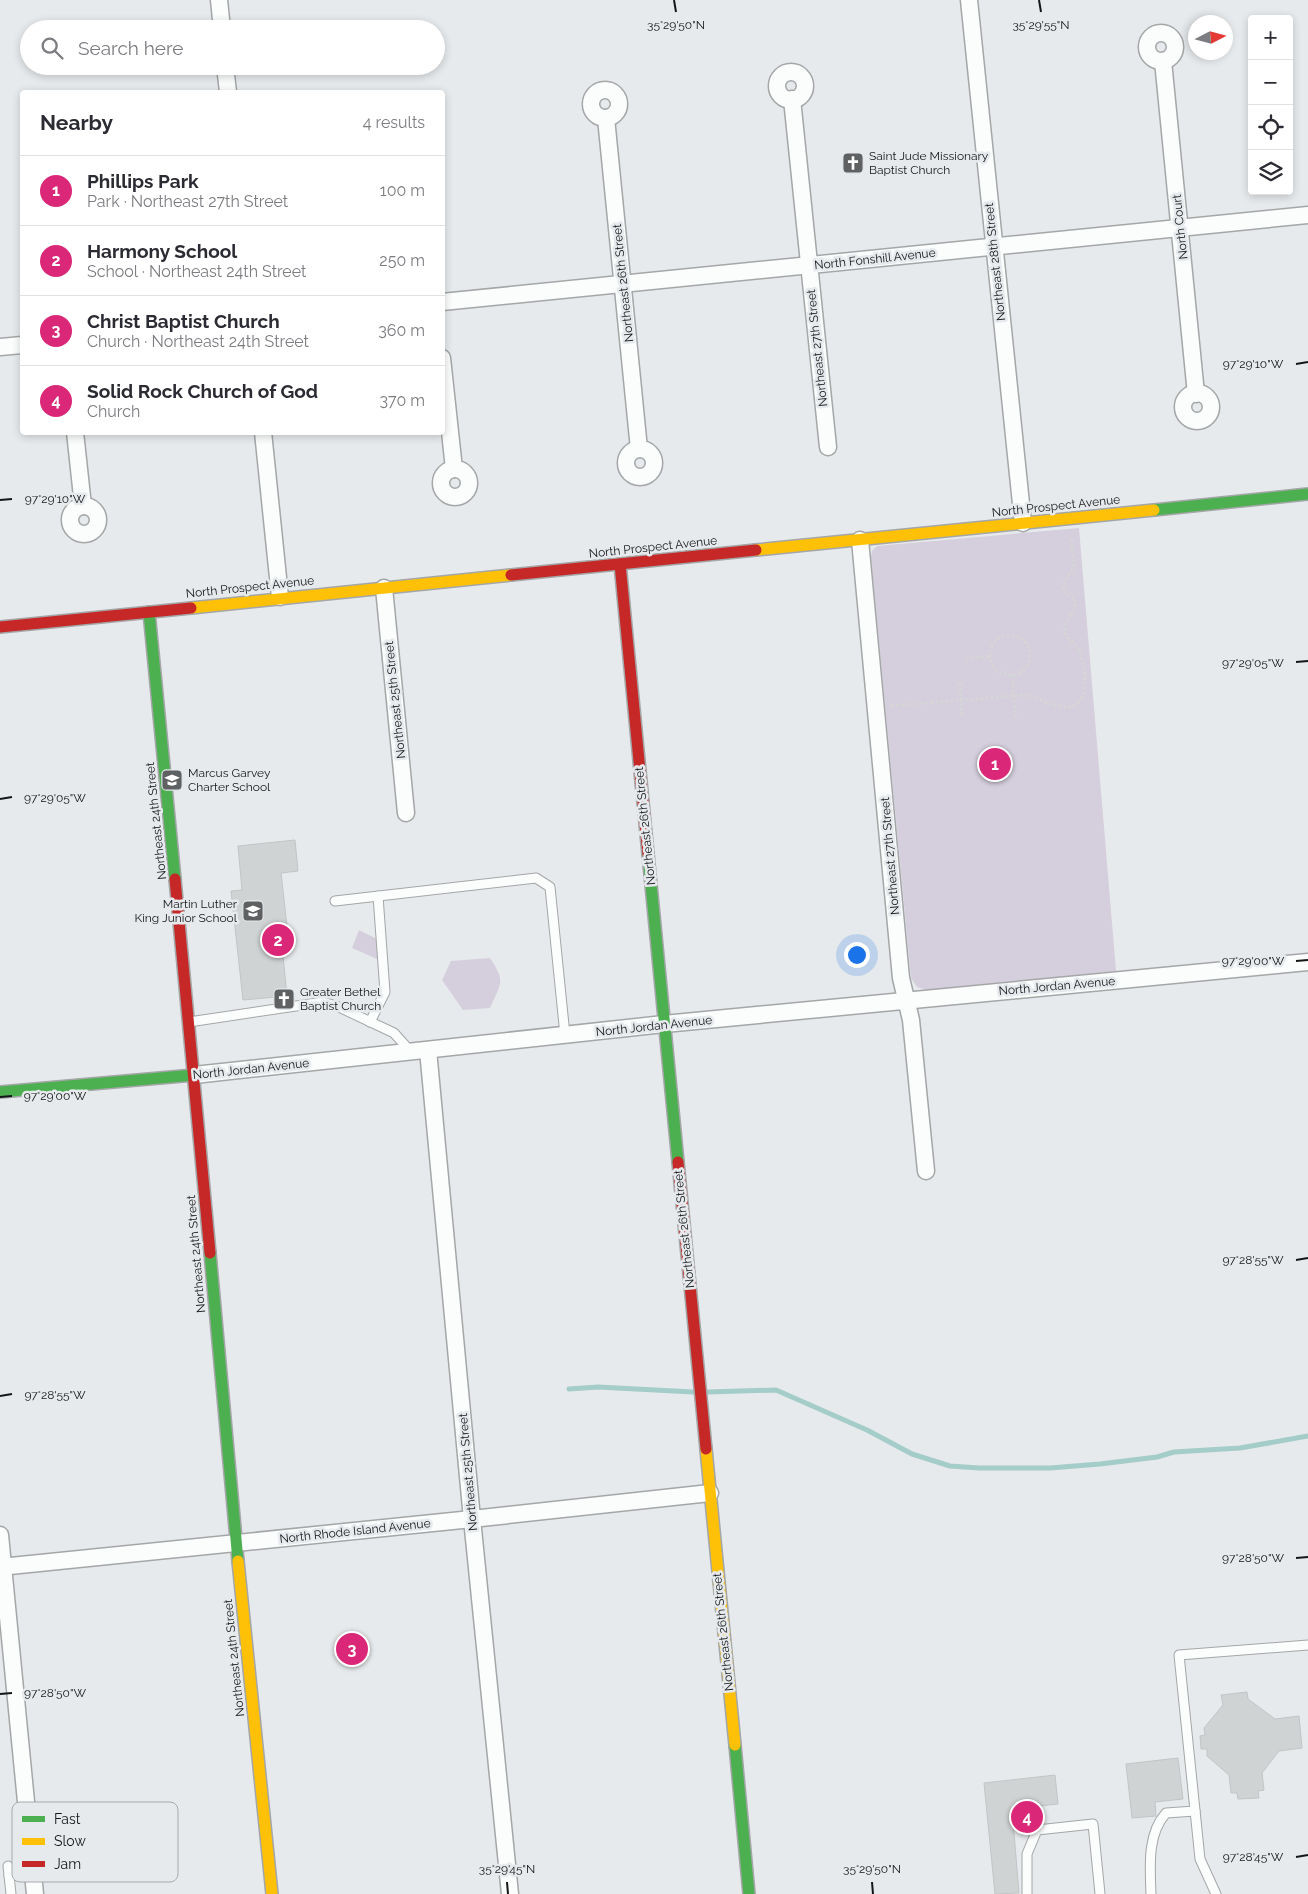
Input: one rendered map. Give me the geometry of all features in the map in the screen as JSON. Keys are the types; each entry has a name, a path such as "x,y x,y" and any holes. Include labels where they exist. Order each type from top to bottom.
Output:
{"street":[{"path":"219,0 221,20"},
{"name":"Northeast 28th Street","path":"969,0 1023,523"},
{"name":"North Court","path":"1163,61 1196,394"},
{"path":"227,75 228,90"},
{"name":"Northeast 27th Street","path":"792,99 828,447"},
{"name":"Northeast 26th Street","path":"606,118 639,449"},
{"name":"North Fonshill Avenue","path":"445,302 1308,215"},
{"path":"0,347 20,344"},
{"path":"445,386 454,469"},
{"path":"75,435 83,506"},
{"path":"263,435 280,597"},
{"name":"North Prospect Avenue","path":"0,627 280,597 1308,494"},
{"name":"Northeast 27th Street","path":"860,540 901,978 911,1020 926,1171"},
{"name":"Northeast 26th Street","path":"620,564 749,1894"},
{"name":"Northeast 25th Street","path":"384,588 406,813"},
{"name":"Northeast 24th Street","path":"149,612 194,1075 236,1543 272,1894"},
{"name":"North Jordan Avenue","path":"0,1092 194,1075 664,1024 1308,962"},
{"name":"Northeast 25th Street","path":"428,1050 472,1519 510,1894"},
{"name":"North Rhode Island Avenue","path":"2,1567 710,1493"},
{"path":"0,1535 26,1802"}],"lane":[{"path":"335,900 536,878 550,887 565,1035"},
{"path":"370,1022 385,992 378,896"},
{"path":"189,1022 323,1002 339,1007 394,1033 411,1052"},
{"path":"1216,1894 1200,1859 1179,1655 1308,1645"},
{"path":"1151,1891 1150,1857 1157,1824 1166,1813 1195,1811"},
{"path":"1027,1894 1027,1854 1038,1830 1093,1824 1100,1894"},
{"path":"8,1866 11,1894"}],"path":[{"path":"876,708 1029,695 1059,707 1067,708 1075,705 1083,696 1085,688 1080,651 1066,634 1065,628 1076,605 1074,599 1064,591 1063,585 1074,567 1069,518"},
{"path":"1013,635 1028,647 1030,660 1023,671 1012,676 998,672 994,668 990,656 994,642 1000,638 1013,635"},
{"path":"966,659 990,656"},
{"path":"1012,676 1016,721"},
{"path":"960,683 962,718"}],"shaded area":[{"path":"1079,528 1116,971 929,991 917,987 911,978 871,557 872,551 877,546"},
{"path":"359,930 383,942 377,959 352,948"},
{"path":"490,958 498,972 500,983 490,1008 463,1010 442,980 451,961"}],"building":[{"path":"295,840 298,871 281,873 288,935 281,936 287,996 243,1000 231,891 242,890 238,846"},
{"path":"1247,1692 1248,1699 1275,1719 1299,1716 1302,1748 1279,1751 1262,1773 1264,1790 1258,1791 1259,1798 1238,1799 1237,1793 1231,1793 1229,1775 1207,1756 1207,1749 1201,1749 1200,1736 1205,1735 1204,1728 1223,1705 1221,1695"},
{"path":"1178,1758 1183,1799 1155,1802 1156,1816 1132,1818 1126,1764"},
{"path":"1055,1775 1058,1804 1012,1809 1019,1893 995,1894 984,1783"}],"waterway":[{"path":"569,1389 598,1387 693,1392"},
{"path":"707,1392 776,1390 867,1430 912,1454 950,1466 1050,1468 1100,1464 1157,1457 1174,1452 1240,1448 1308,1436"}],"traffic: fast":[{"path":"1154,510 1308,494"},
{"path":"149,612 175,879"},
{"path":"648,854 678,1162"},
{"path":"0,1092 194,1075"},
{"path":"210,1253 238,1561"},
{"path":"735,1745 749,1894"}],"traffic: slow":[{"path":"756,550 1154,510"},
{"path":"191,608 511,575"},
{"path":"706,1449 735,1745"},
{"path":"238,1561 272,1894"}],"traffic: jam":[{"path":"511,575 756,550"},
{"path":"620,564 648,854"},
{"path":"0,627 191,608"},
{"path":"175,879 210,1253"},
{"path":"678,1162 706,1449"}],"place":[{"name":"Saint Jude Missionary Baptist Church","path":"853,163"},
{"name":"Phillips Park","path":"995,764"},
{"name":"Marcus Garvey Charter School","path":"172,780"},
{"name":"Martin Luther King Junior School","path":"253,911"},
{"name":"Harmony School","path":"278,940"},
{"name":"Greater Bethel Baptist Church","path":"284,999"},
{"name":"Christ Baptist Church","path":"352,1649"},
{"name":"Solid Rock Church of God","path":"1027,1817"}]}
